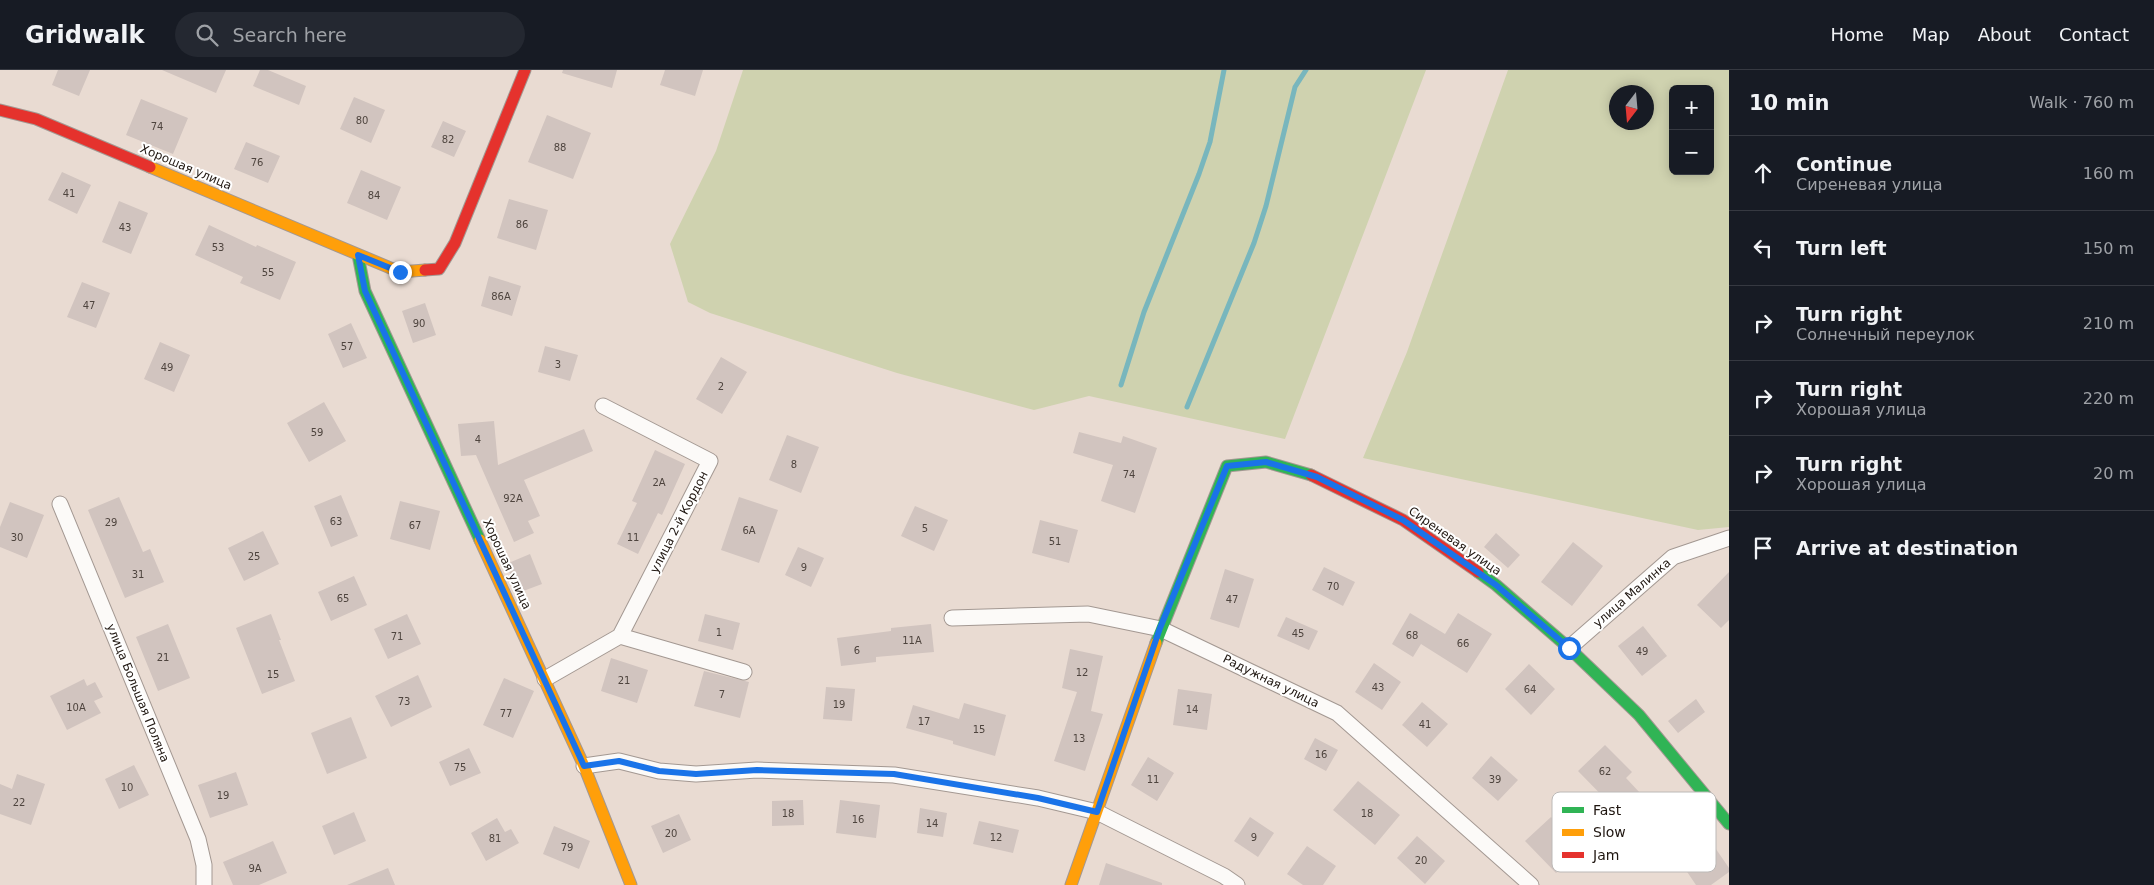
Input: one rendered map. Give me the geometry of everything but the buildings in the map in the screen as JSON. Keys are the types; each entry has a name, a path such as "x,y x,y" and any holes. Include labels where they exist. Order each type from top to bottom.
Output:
{"street":[{"name":"Хорошая улица","path":"0,110 36,119 400,272 439,269 455,243 525,70"},
{"name":"Хорошая улица","path":"358,255 365,291 584,766 631,885"},
{"name":"улица 2-й Кордон","path":"603,406 710,461 620,636"},
{"name":"Сиреневая улица","path":"1160,628 1227,466 1266,462 1317,477 1395,516 1496,585 1569,648 1639,715 1703,792"},
{"name":"улица Большая Поляна","path":"60,504 198,839 204,865 204,885"},
{"name":"улица Малинка","path":"1569,648 1673,556 1729,538"},
{"name":"Радужная улица","path":"952,618 1088,614 1160,628 1337,713 1531,885"},
{"path":"1071,885 1160,628"},
{"path":"544,679 620,636 744,672"},
{"path":"584,766 619,761 659,771 696,774 757,770 894,774 1038,798 1097,812 1224,876 1237,885"},
{"name":"Сиреневая улица","path":"1716,808 1729,824"}],"green space":[{"path":"743,70 1426,70 1285,439 1089,396 1034,410 897,373 710,313 688,302 670,244 716,151"},
{"path":"1508,70 1729,70 1729,527 1698,530 1363,458 1407,352"}],"waterway":[{"path":"1121,385 1144,312 1210,142 1224,70"},
{"path":"1187,407 1254,243 1266,206 1295,87 1306,70"}],"traffic: fast":[{"path":"358,255 365,291 480,540"},
{"path":"1156,643 1227,466 1266,462 1311,475"},
{"path":"1478,572 1496,585 1569,648 1639,715 1703,792"},
{"path":"1716,808 1729,824"}],"traffic: slow":[{"path":"150,167 400,272 425,270"},
{"path":"480,540 584,766 631,885"},
{"path":"1071,885 1156,643"}],"traffic: jam":[{"path":"425,270 439,269 455,243 525,70"},
{"path":"0,110 36,119 150,167"},
{"path":"1311,475 1403,520 1478,572"}],"route":[{"path":"400,272 358,255 365,291 584,766 619,761 659,771 696,774 757,770 894,774 1038,798 1097,812 1160,628 1227,466 1266,462 1317,477 1403,520 1496,585 1569,648"}]}
